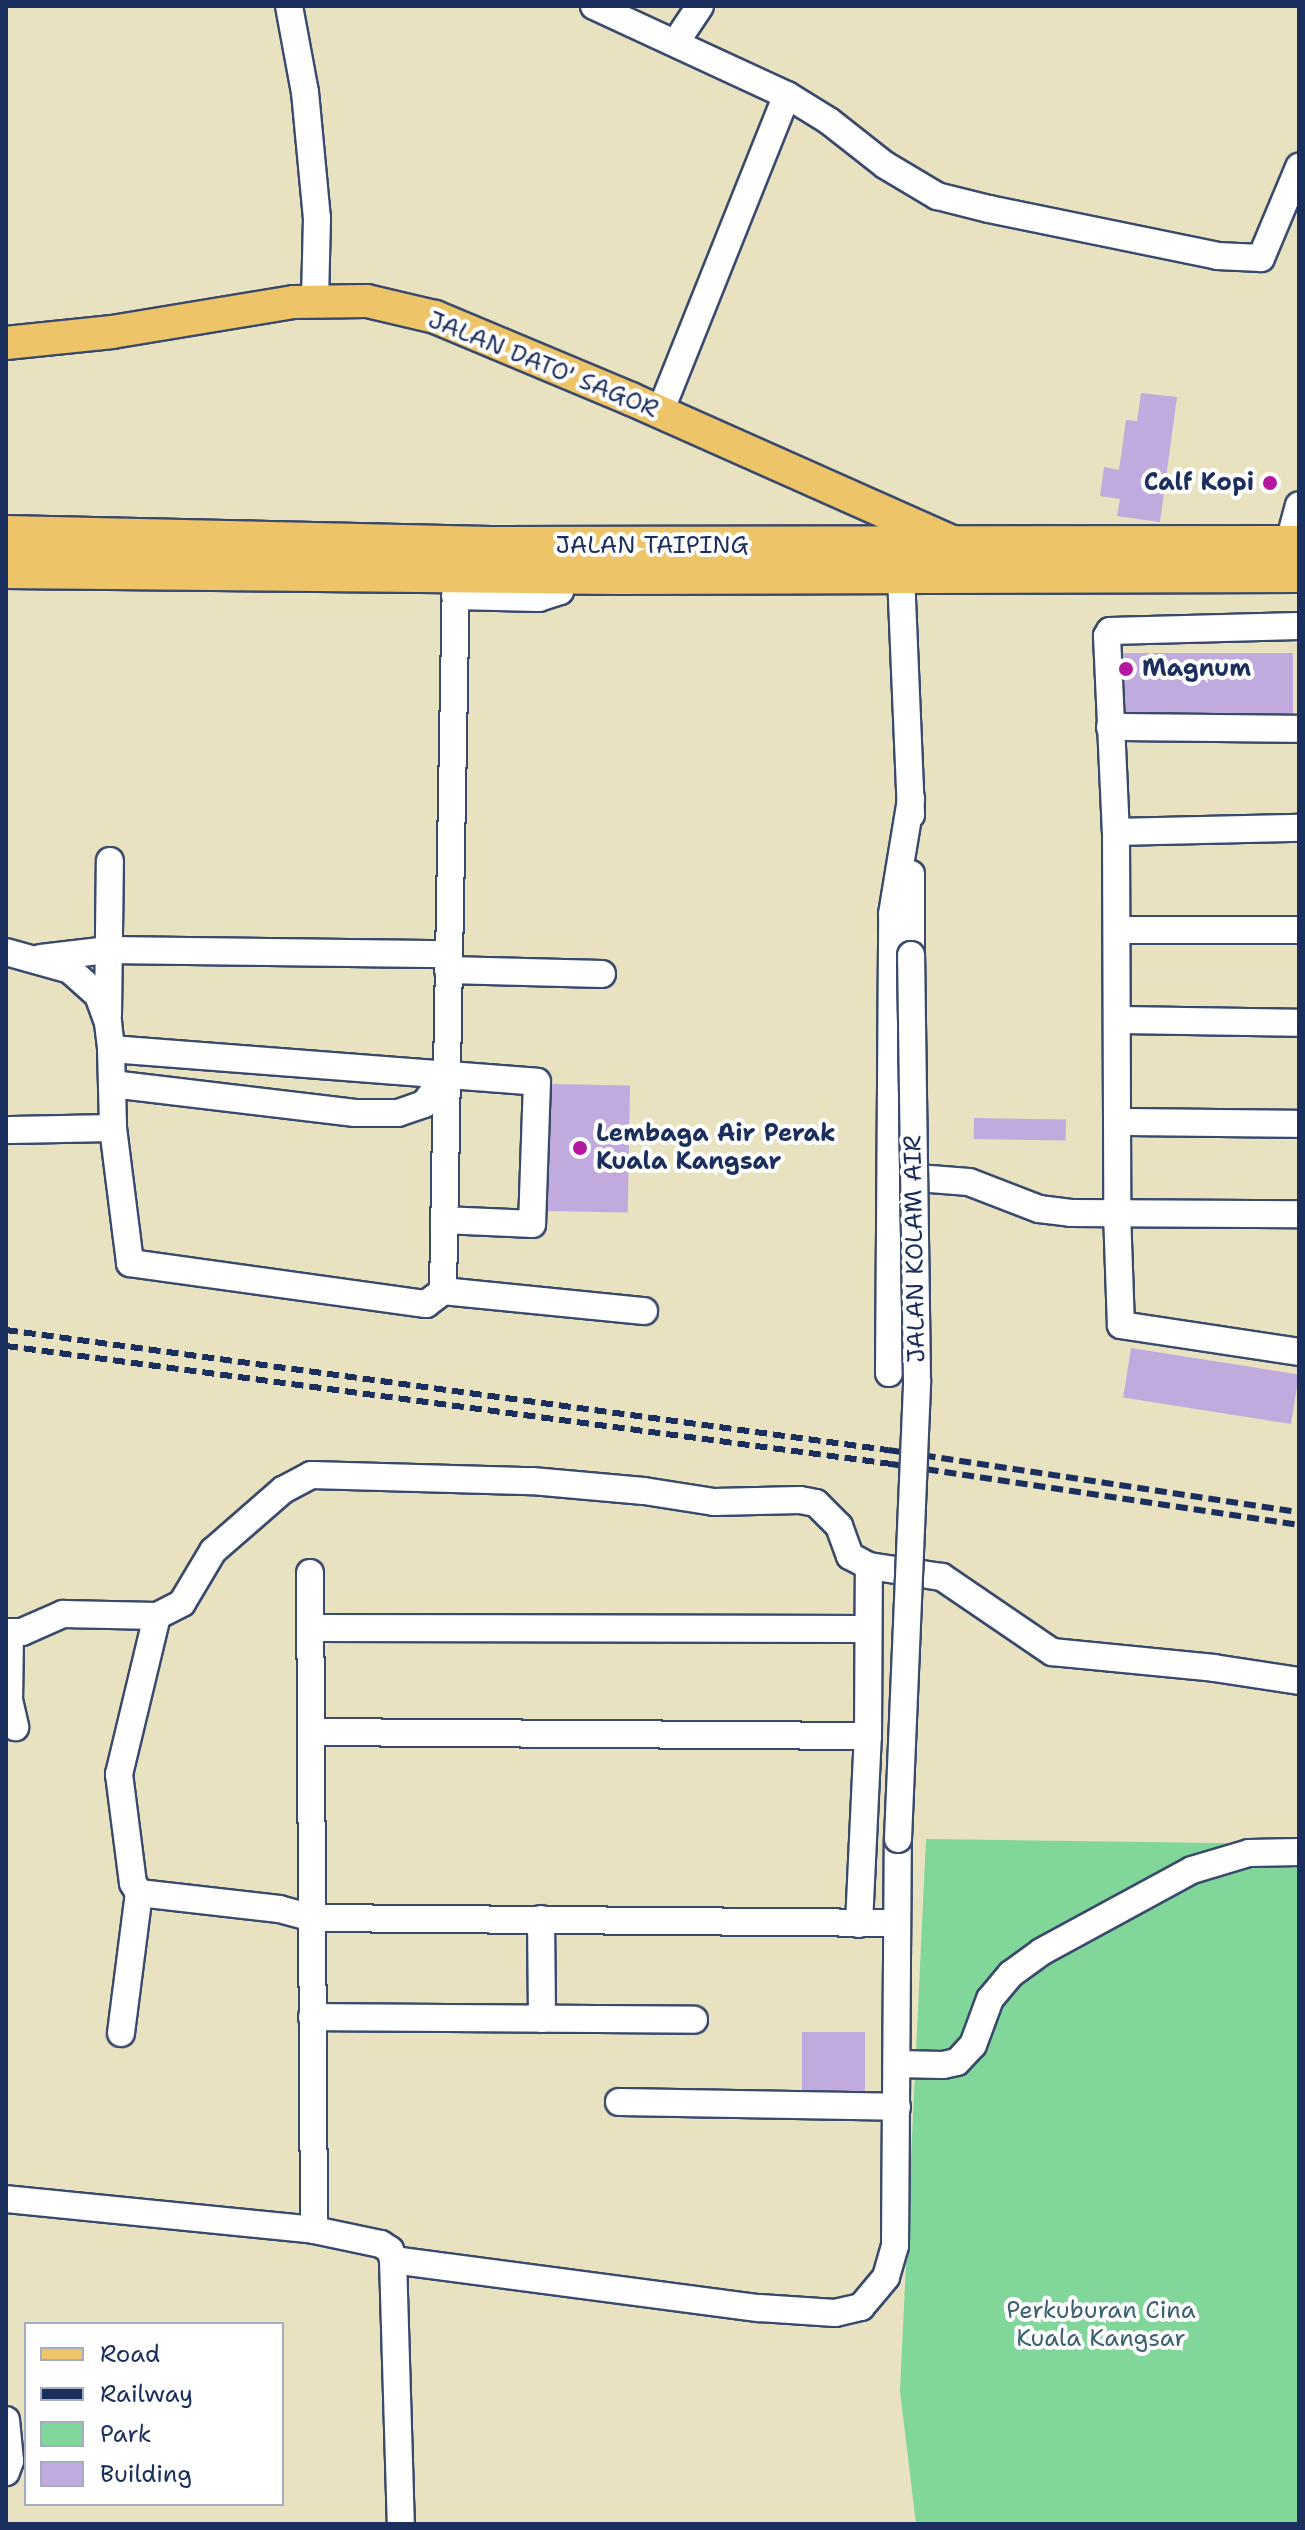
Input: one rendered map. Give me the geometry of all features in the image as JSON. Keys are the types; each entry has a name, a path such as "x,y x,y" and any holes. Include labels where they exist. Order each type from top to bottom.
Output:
{"highway":[{"name":"JALAN TAIPING","path":"6,535 396,544 960,546 1295,555"},
{"path":"396,544 434,556 456,585"},
{"path":"849,546 901,575"},
{"name":"JALAN TAIPING","path":"6,569 456,585 564,575 901,575 1295,555"}],"main road":[{"name":"JALAN DATO' SAGOR","path":"6,343 112,332 294,302 367,301 435,317 660,412 960,546"}],"street":[{"path":"289,6 305,92 317,218 315,302"},
{"path":"594,6 787,95 829,121 885,165 937,196 1217,256 1261,258 1299,167"},
{"path":"676,42 700,6"},
{"path":"660,412 787,95"},
{"path":"1295,555 1299,505"},
{"name":"JALAN KOLAM AIR","path":"393,2260 760,2308 835,2313 861,2307 886,2277 895,2246 898,1839 917,1380 911,799 901,575"},
{"path":"443,1291 456,585"},
{"path":"1299,626 1110,631 1107,636 1116,832 1117,1212 1121,1325 1299,1352"},
{"path":"1110,727 1299,729"},
{"path":"889,1373 892,914 911,799"},
{"path":"1116,832 1299,828"},
{"path":"110,861 107,950 113,1128 130,1263 426,1304 443,1291 644,1311"},
{"path":"1117,930 1299,930"},
{"path":"37,959 107,950 449,962 602,974"},
{"path":"6,952 70,970 98,995 108,1023"},
{"path":"1118,1020 1299,1023"},
{"path":"111,1049 537,1082 532,1224 444,1220"},
{"path":"112,1084 355,1113 398,1113 424,1104 445,1076"},
{"path":"1117,1122 1299,1124"},
{"path":"6,1130 113,1128"},
{"path":"890,1176 969,1182 1039,1209 1071,1213 1299,1214"},
{"path":"15,1727 9,1700 8,1632 22,1632 63,1614 157,1616 182,1603 213,1551 283,1490 311,1475 532,1481 644,1491 714,1502 800,1500 816,1503 831,1513 850,1556 869,1566 942,1577 1052,1652 1214,1668 1299,1681"},
{"path":"859,1924 868,1736 869,1566"},
{"path":"310,1573 314,2230"},
{"path":"121,2033 139,1893 133,1883 119,1774 157,1616"},
{"path":"310,1628 868,1629"},
{"path":"311,1732 868,1736"},
{"path":"897,2064 943,2065 957,2062 973,2045 990,1999 1011,1974 1041,1952 1192,1870 1249,1853 1299,1852"},
{"path":"139,1893 279,1909 312,1918 897,1923"},
{"path":"541,1919 542,2019"},
{"path":"312,2017 694,2020"},
{"path":"619,2102 897,2107"},
{"path":"6,2199 314,2230 381,2244 390,2250 393,2260 401,2524"},
{"path":"6,2420 10,2461 6,2472"}],"green space":[{"name":"Perkuburan Cina Kuala Kangsar","path":"926,1839 1299,1844 1299,2524 916,2524 900,2391"}],"building":[{"path":"1141,393 1177,397 1160,522 1117,516 1120,499 1100,496 1104,467 1119,470 1126,420 1137,421"},
{"path":"1123,653 1293,653 1293,719 1123,719"},
{"path":"549,1084 630,1085 628,1212 547,1211"},
{"path":"974,1118 1066,1120 1066,1141 974,1139"},
{"path":"1131,1348 1299,1375 1291,1424 1123,1397"},
{"path":"802,2032 865,2032 865,2096 802,2096"}],"railway":[{"path":"6,1330 888,1450 1299,1512"},
{"path":"6,1346 891,1464 1299,1525"}],"place":[{"name":"Calf Kopi","path":"1270,483"},
{"name":"Magnum","path":"1126,669"},
{"name":"Lembaga Air Perak Kuala Kangsar","path":"580,1148"}]}
